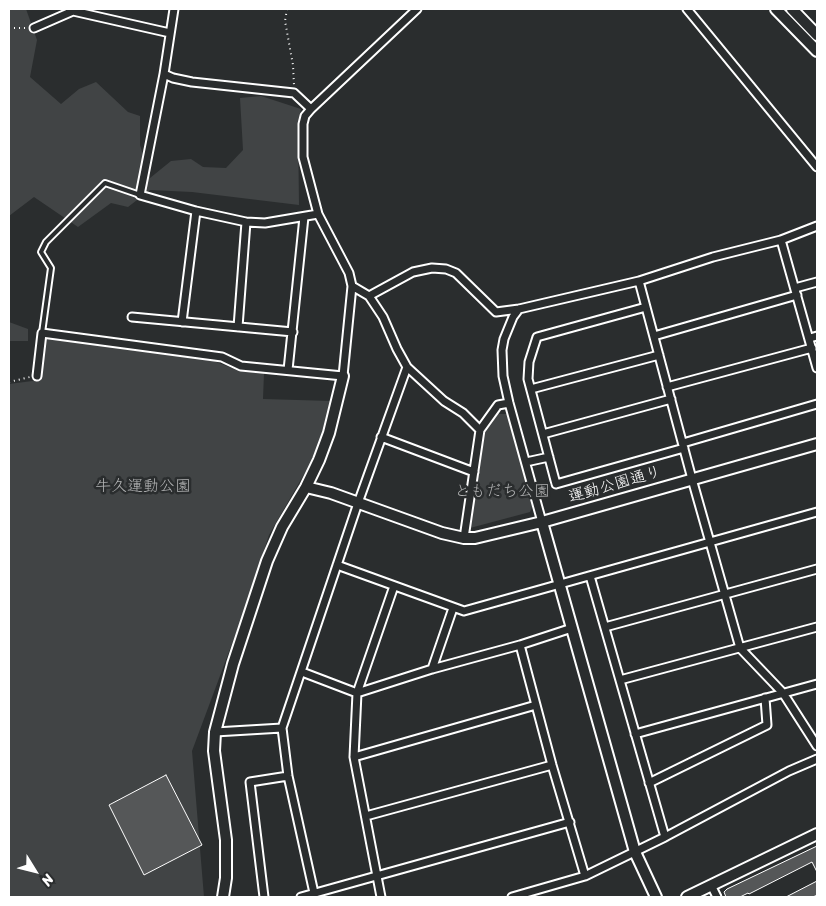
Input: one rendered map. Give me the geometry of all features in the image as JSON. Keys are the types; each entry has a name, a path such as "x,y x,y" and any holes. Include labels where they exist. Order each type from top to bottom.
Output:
{"street":[{"path":"174,9 164,74 140,195 196,211 246,222 265,223 318,214"},
{"path":"223,897 226,878 226,840 214,751 215,732 233,664 267,561 282,527 306,487 330,434 343,376 352,286 349,273 318,214 303,157 303,124 305,116 311,108 417,9"},
{"path":"687,9 817,167"},
{"path":"776,9 817,51"},
{"path":"792,9 817,35"},
{"path":"34,28 73,11 170,33"},
{"path":"164,74 192,82 294,92 311,108"},
{"path":"182,322 196,211"},
{"path":"288,370 304,217"},
{"path":"238,327 246,222"},
{"path":"369,296 413,272 439,268 456,273 496,312 519,309 639,281 713,257 782,240 817,226"},
{"path":"782,240 796,292 813,337 812,348 817,368"},
{"path":"639,281 740,648 784,693 817,746"},
{"path":"654,336 796,292 817,282"},
{"path":"352,286 369,296 382,317 407,367 444,401 463,413 480,430"},
{"path":"646,307 537,337 529,362 528,379 556,484 817,404"},
{"path":"519,309 508,327 502,350 503,376 509,403 635,852 656,897"},
{"path":"132,317 292,332"},
{"path":"37,376 42,333 222,358 242,366 343,376"},
{"path":"668,387 812,348"},
{"path":"531,389 659,355"},
{"path":"314,893 288,776 282,728 336,565 407,367"},
{"path":"543,434 670,399"},
{"path":"464,538 480,430 498,405 509,403"},
{"path":"381,437 474,472"},
{"name":"運動公園通り","path":"306,487 358,503 418,525 464,538 486,536 542,522 817,444"},
{"path":"526,462 549,457"},
{"path":"336,565 464,611 817,512"},
{"path":"604,627 817,570"},
{"path":"590,576 665,837"},
{"path":"381,897 354,757 357,693 394,586"},
{"path":"432,669 453,608"},
{"path":"302,672 357,693 572,628"},
{"path":"620,680 817,628"},
{"path":"520,645 585,876"},
{"path":"635,734 817,684"},
{"path":"649,782 767,725 765,698"},
{"path":"354,757 536,705"},
{"path":"215,732 282,728"},
{"path":"512,897 585,876 665,837 789,771 817,759"},
{"path":"366,816 552,764"},
{"path":"264,897 250,782 288,776"},
{"path":"301,897 570,822"},
{"path":"687,897 817,834"},
{"path":"711,885 717,897"}],"lane":[{"path":"42,333 51,268 41,252 46,242 105,183 140,195"}],"path":[{"path":"287,9 286,21 293,65 294,92"},
{"path":"9,28 34,28"},
{"path":"9,382 37,376"}],"green space":[{"path":"9,9 26,9 37,40 30,77 61,104 79,89 96,82 128,112 140,116 140,145 150,178 171,161 191,159 203,167 226,168 243,150 240,98 261,96 301,109 298,125 299,205 192,192 150,190 128,207 111,203 78,227 34,197 9,216"},
{"path":"9,322 28,329 28,341 9,341"},
{"name":"牛久運動公園","path":"45,338 214,361 239,371 264,373 263,399 331,401 326,427 318,450 269,535 246,606 192,751 204,897 9,897 9,384 40,380"},
{"name":"ともだち公園","path":"496,414 507,414 533,505 530,512 470,528 485,433"}],"building":[{"path":"166,775 202,845 144,875 109,805"},
{"path":"817,846 817,872 812,862 749,894 740,897 726,897 724,892 727,889"},
{"path":"817,881 817,895 813,897 786,897"}]}
